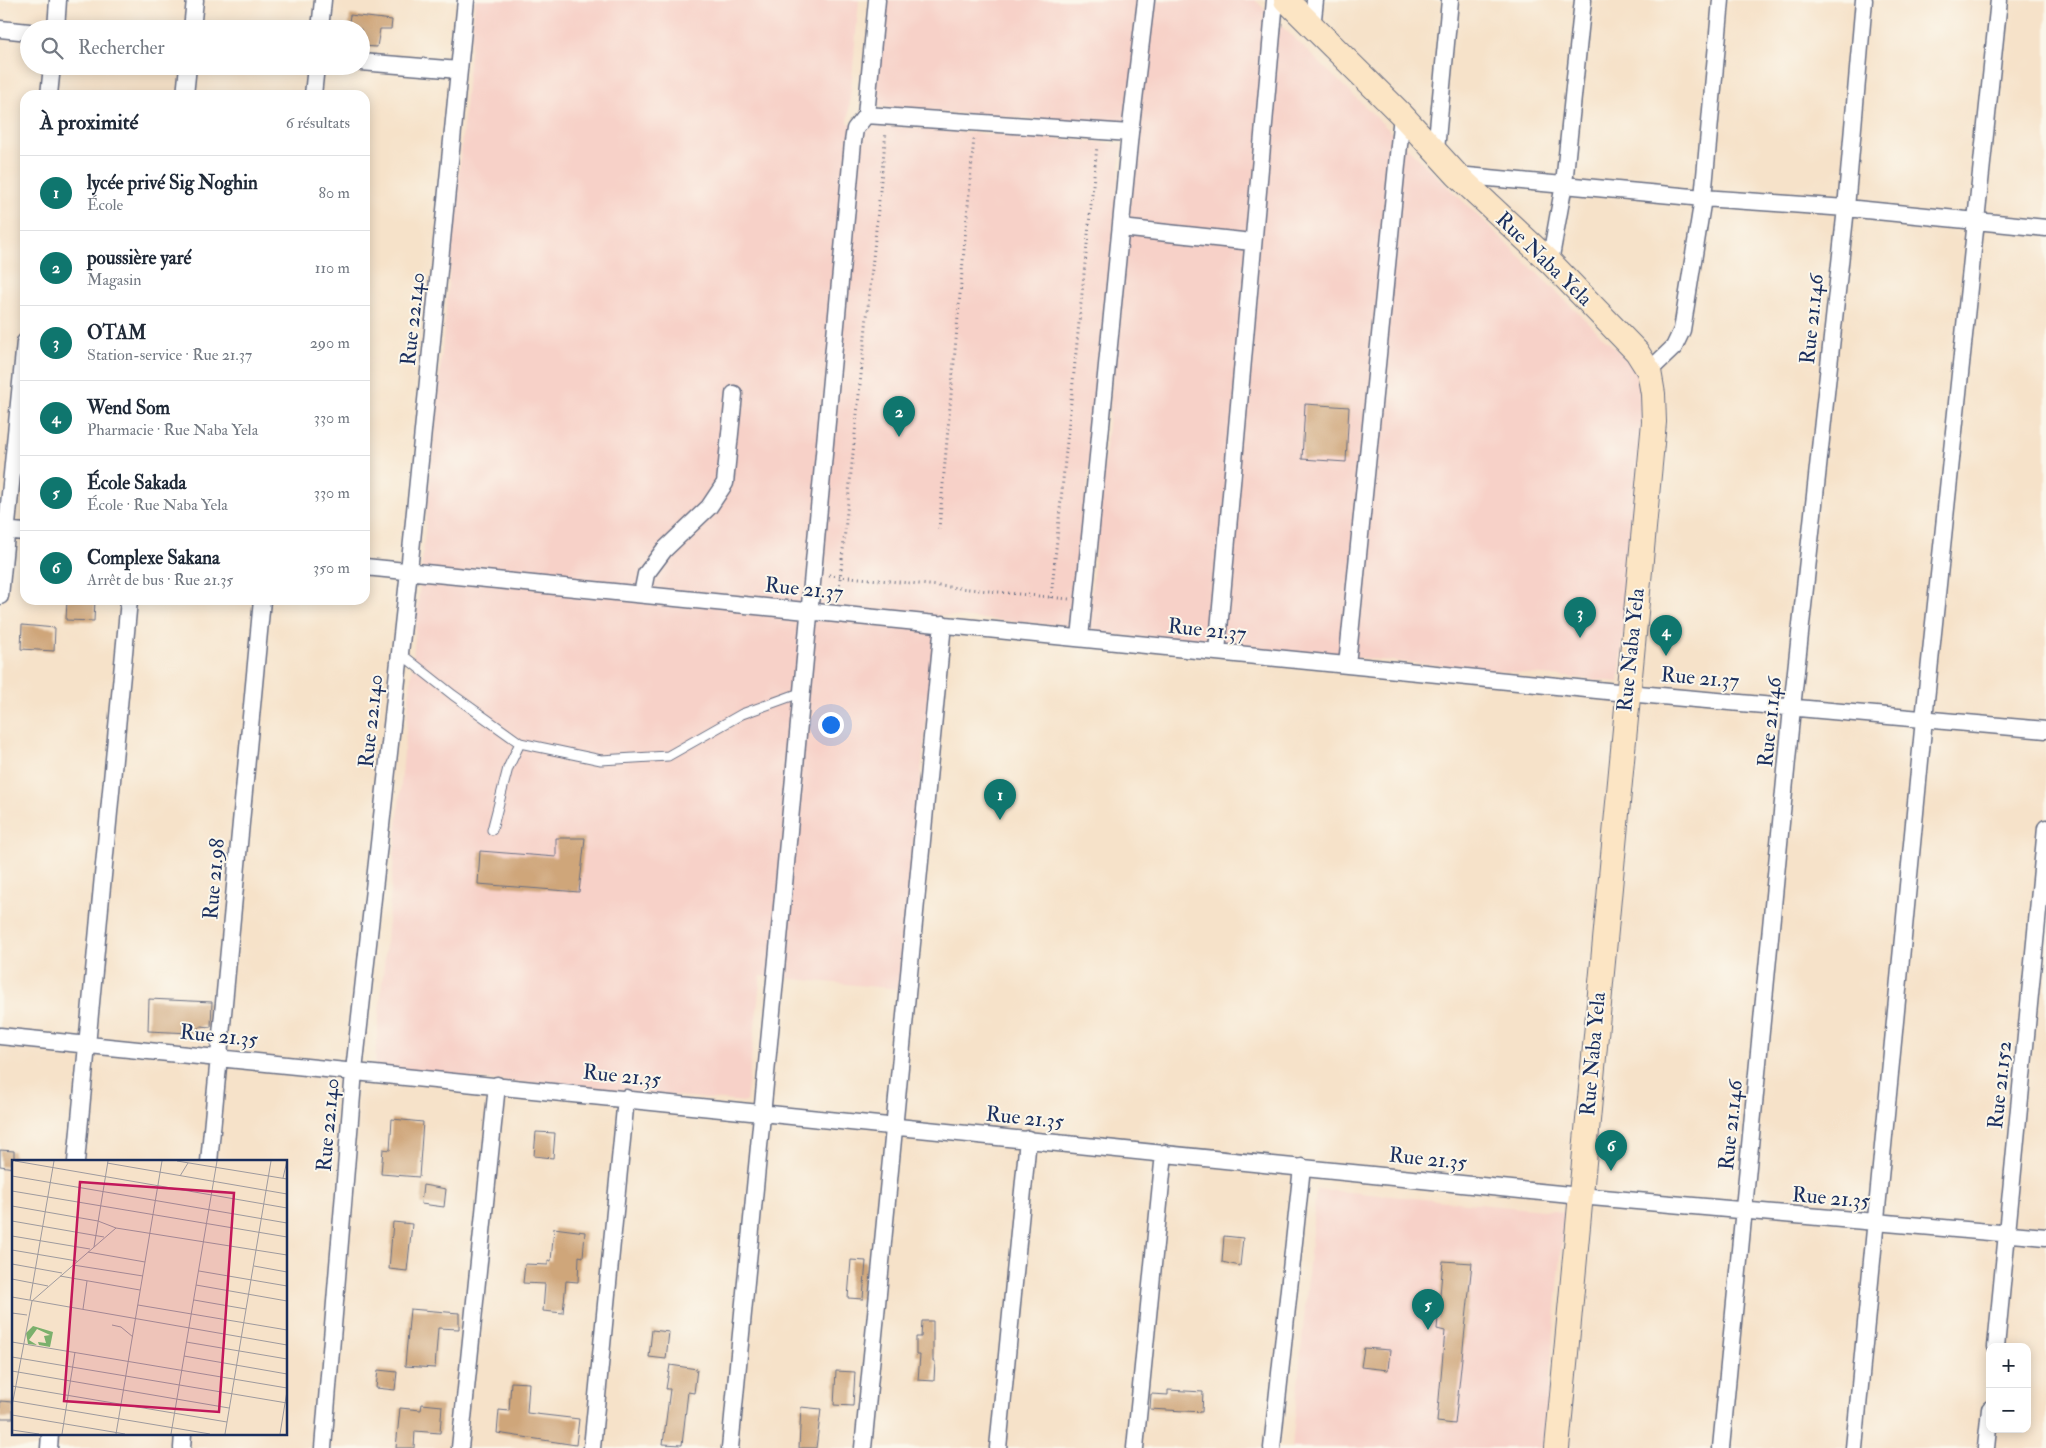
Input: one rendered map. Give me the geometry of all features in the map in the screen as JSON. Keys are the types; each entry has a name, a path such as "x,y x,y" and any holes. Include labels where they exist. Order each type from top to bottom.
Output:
{"street":[{"path":"57,20 58,0"},
{"path":"193,20 195,0"},
{"path":"321,20 323,0"},
{"name":"Rue 22.140","path":"323,1448 354,1070 409,571 466,0"},
{"path":"730,1448 764,1112 807,611 853,142 855,129 866,115 877,0"},
{"path":"1080,638 1130,133 1146,0"},
{"path":"1217,652 1275,0"},
{"name":"Rue Naba Yela","path":"1286,0 1312,28 1402,115 1457,175 1550,262 1637,352 1649,371 1653,394 1654,422 1626,693 1557,1448"},
{"path":"1312,28 1315,0"},
{"path":"1436,150 1450,0"},
{"path":"1550,262 1564,184 1583,0"},
{"path":"1649,371 1674,347 1682,330 1703,198 1721,0"},
{"name":"Rue 21.146","path":"1721,1448 1792,708 1846,208 1864,0"},
{"path":"1854,1448 1924,719 1999,0"},
{"path":"0,29 20,31"},
{"path":"370,63 459,70"},
{"path":"50,90 51,75"},
{"path":"186,90 187,75"},
{"path":"314,90 315,75"},
{"path":"866,115 1130,133"},
{"path":"1346,665 1402,115"},
{"path":"1457,175 1703,198 1846,208 2046,228"},
{"path":"1121,228 1252,242"},
{"path":"0,596 3,530 20,385"},
{"path":"642,594 646,574 664,550 709,507 725,483 734,394"},
{"path":"3,530 20,532"},
{"name":"Rue 21.37","path":"370,567 1626,693 2046,730"},
{"path":"76,1160 129,605"},
{"name":"Rue 21.98","path":"209,1160 262,605"},
{"path":"862,1448 943,624"},
{"name":"Rue 21.152","path":"1996,1343 2046,828"},
{"name":"Rue 21.35","path":"0,1036 354,1070 1580,1196 2046,1238"},
{"path":"460,1448 497,1085"},
{"path":"592,1448 626,1098"},
{"path":"998,1448 1028,1139"},
{"path":"1135,1448 1164,1153"},
{"path":"1272,1448 1302,1167"},
{"path":"1986,1448 1988,1433"}],"lane":[{"path":"400,653 453,695 520,742 601,760 668,756 742,714 800,693"},
{"path":"492,830 508,768 520,742"}],"path":[{"path":"837,614 888,117"},
{"path":"939,529 976,123"},
{"path":"1051,598 1099,131"},
{"path":"811,573 1084,600"}],"shaded area":[{"path":"475,0 859,0 848,123 1122,144 1073,627 937,615 899,989 761,976 746,1102 374,1070"},
{"path":"873,0 1255,0 1634,367 1643,384 1645,402 1619,682 1087,633 1138,127 863,106"},
{"path":"1316,1189 1565,1212 1543,1448 1292,1448"}],"building":[{"path":"350,15 392,20 391,29 380,29 377,47 370,47 370,20 349,20"},
{"path":"1305,404 1349,407 1346,462 1302,459"},
{"path":"67,605 95,605 94,621 66,620"},
{"path":"22,625 55,628 54,651 21,649"},
{"path":"556,838 585,838 579,892 478,884 480,851 556,857"},
{"path":"149,999 212,1002 211,1027 201,1026 191,1033 148,1031"},
{"path":"392,1119 423,1122 419,1177 381,1174 383,1149 390,1150"},
{"path":"536,1132 555,1133 553,1158 534,1156"},
{"path":"0,1150 14,1151 12,1168 0,1166"},
{"path":"423,1185 446,1189 444,1207 421,1204"},
{"path":"393,1222 412,1224 407,1271 389,1269"},
{"path":"554,1228 585,1232 583,1257 579,1256 578,1282 566,1281 563,1313 543,1311 545,1284 523,1283 525,1264 548,1265 548,1260 551,1261"},
{"path":"1224,1236 1243,1238 1240,1266 1222,1262"},
{"path":"851,1260 866,1261 863,1299 848,1298"},
{"path":"1443,1261 1472,1263 1455,1424 1437,1422 1445,1331 1437,1329"},
{"path":"410,1309 459,1313 459,1329 438,1328 435,1368 405,1366"},
{"path":"922,1321 933,1321 934,1381 918,1380 920,1355 916,1355 916,1337 921,1337"},
{"path":"652,1330 669,1332 666,1359 649,1357"},
{"path":"1364,1348 1390,1350 1388,1370 1361,1367"},
{"path":"670,1365 697,1369 694,1393 688,1392 682,1445 663,1444 670,1389 666,1389"},
{"path":"378,1370 397,1372 395,1390 376,1388"},
{"path":"836,1371 855,1372 853,1406 834,1405"},
{"path":"511,1382 529,1383 527,1413 579,1419 576,1445 497,1433 499,1410 509,1411"},
{"path":"1168,1390 1203,1392 1202,1412 1150,1409 1151,1394 1168,1395"},
{"path":"0,1401 12,1402 12,1418 0,1418"},
{"path":"422,1404 442,1406 440,1433 415,1431 414,1448 396,1448 400,1408 421,1410"},
{"path":"801,1407 821,1409 816,1448 799,1448"}],"place":[{"name":"poussière yaré","path":"899,437"},
{"name":"OTAM","path":"1580,638"},
{"name":"Wend Som","path":"1666,656"},
{"name":"lycée privé Sig Noghin","path":"1000,820"},
{"name":"Complexe Sakana","path":"1611,1171"},
{"name":"École Sakada","path":"1428,1330"}]}
